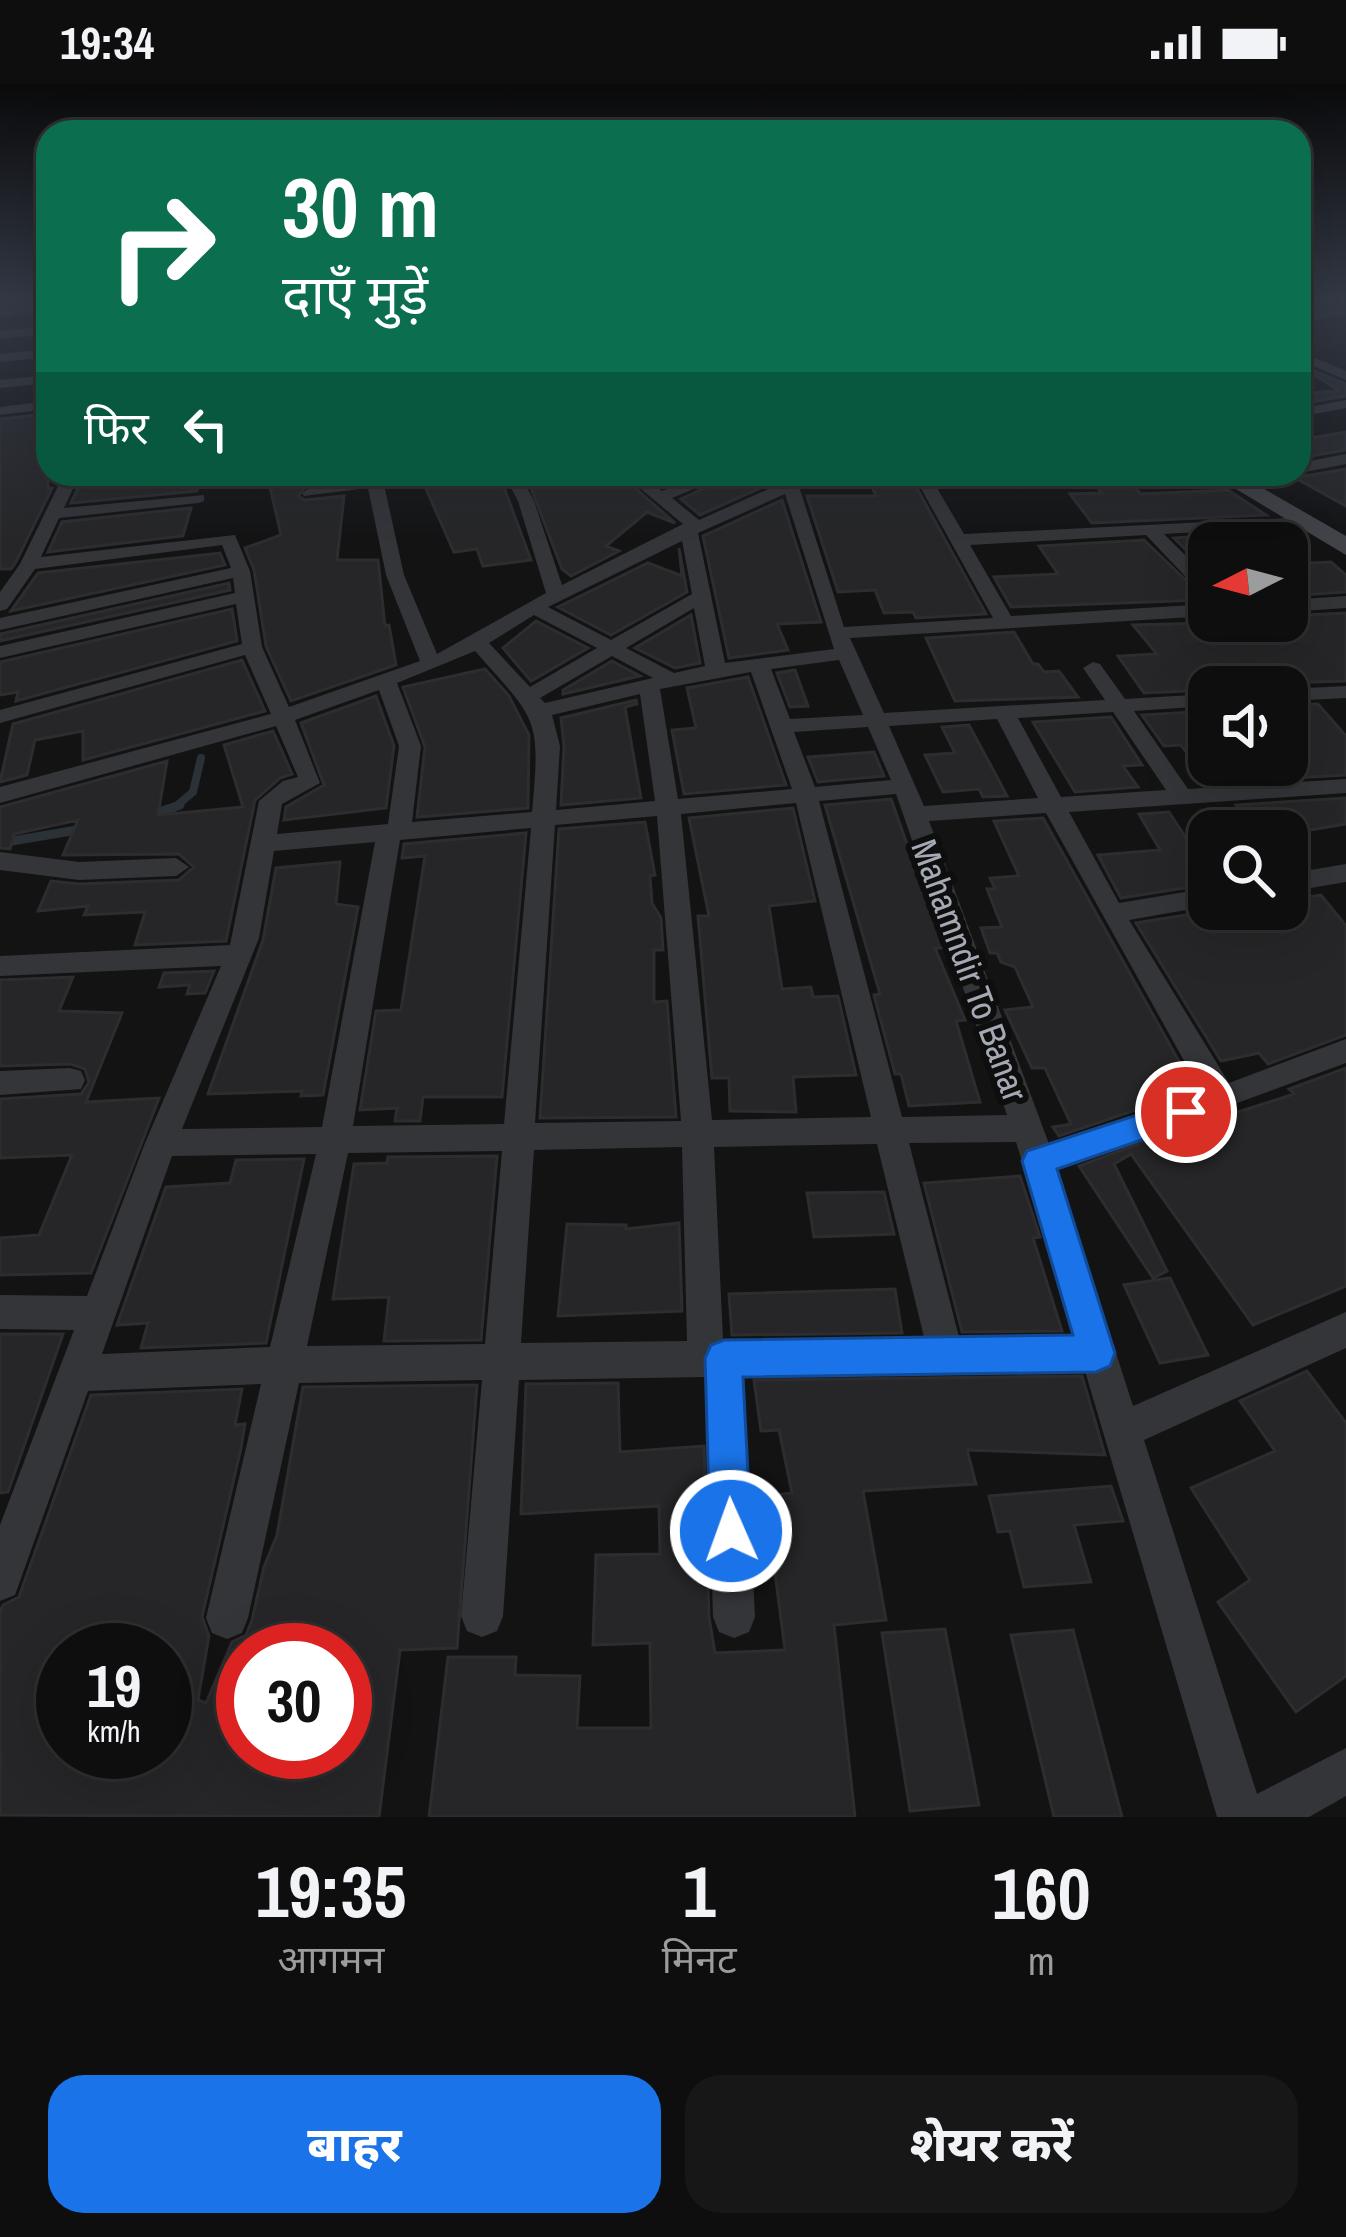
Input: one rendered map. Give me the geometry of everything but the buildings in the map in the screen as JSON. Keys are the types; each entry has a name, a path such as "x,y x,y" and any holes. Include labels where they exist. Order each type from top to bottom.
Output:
{"street":[{"path":"1311,411 1346,404"},
{"path":"0,411 36,406"},
{"path":"1311,466 1346,459"},
{"path":"0,605 29,564 65,486"},
{"path":"310,493 351,486"},
{"path":"376,486 395,575 431,664"},
{"path":"518,486 556,597"},
{"path":"646,486 692,526 716,670"},
{"path":"660,497 690,486"},
{"path":"0,795 280,718 431,664 478,644 534,607 775,486"},
{"name":"Mahamndir To Banar","path":"791,486 842,643 910,800 1039,1161 1241,1817"},
{"path":"928,486 1005,622"},
{"path":"1245,486 1335,533"},
{"path":"1263,486 1335,533"},
{"path":"50,514 199,498"},
{"path":"958,540 1151,530 1335,533"},
{"path":"1151,530 1188,568"},
{"path":"0,1580 160,1143 246,938 271,801 310,780 252,647 241,571 230,539 29,564"},
{"path":"0,624 241,571"},
{"path":"535,703 701,596"},
{"path":"0,652 242,597"},
{"path":"1308,605 1346,602"},
{"path":"534,607 614,648 662,684 701,1135 734,1617"},
{"path":"535,703 662,684 842,643 1005,622 1188,611"},
{"path":"478,644 535,703 549,746 482,1616"},
{"path":"0,717 252,647"},
{"path":"759,664 806,795 894,1131 946,1355"},
{"path":"1093,668 1183,798"},
{"path":"226,1618 334,1142 410,746 386,680"},
{"path":"1308,694 1346,692"},
{"path":"782,726 1188,701"},
{"path":"1003,712 1112,914 1222,1100"},
{"path":"263,844 806,795 1055,808 1346,786"},
{"path":"0,861 79,872 176,867"},
{"path":"1308,880 1346,873"},
{"path":"1112,914 1188,901"},
{"path":"0,966 238,955"},
{"path":"1039,1161 1222,1100 1346,1051"},
{"path":"0,1083 70,1080"},
{"path":"160,1143 1026,1128"},
{"path":"0,1312 98,1313"},
{"path":"1121,1431 1346,1330"},
{"path":"76,1373 284,1365 1096,1353"},
{"path":"1263,1817 1346,1771"}],"waterway":[{"path":"176,806 193,792 201,758"},
{"path":"176,806 180,805"},
{"path":"147,816 176,806"},
{"path":"0,843 83,829"}],"route":[{"path":"731,1531 724,1358 1096,1353 1039,1161 1186,1112"}]}
